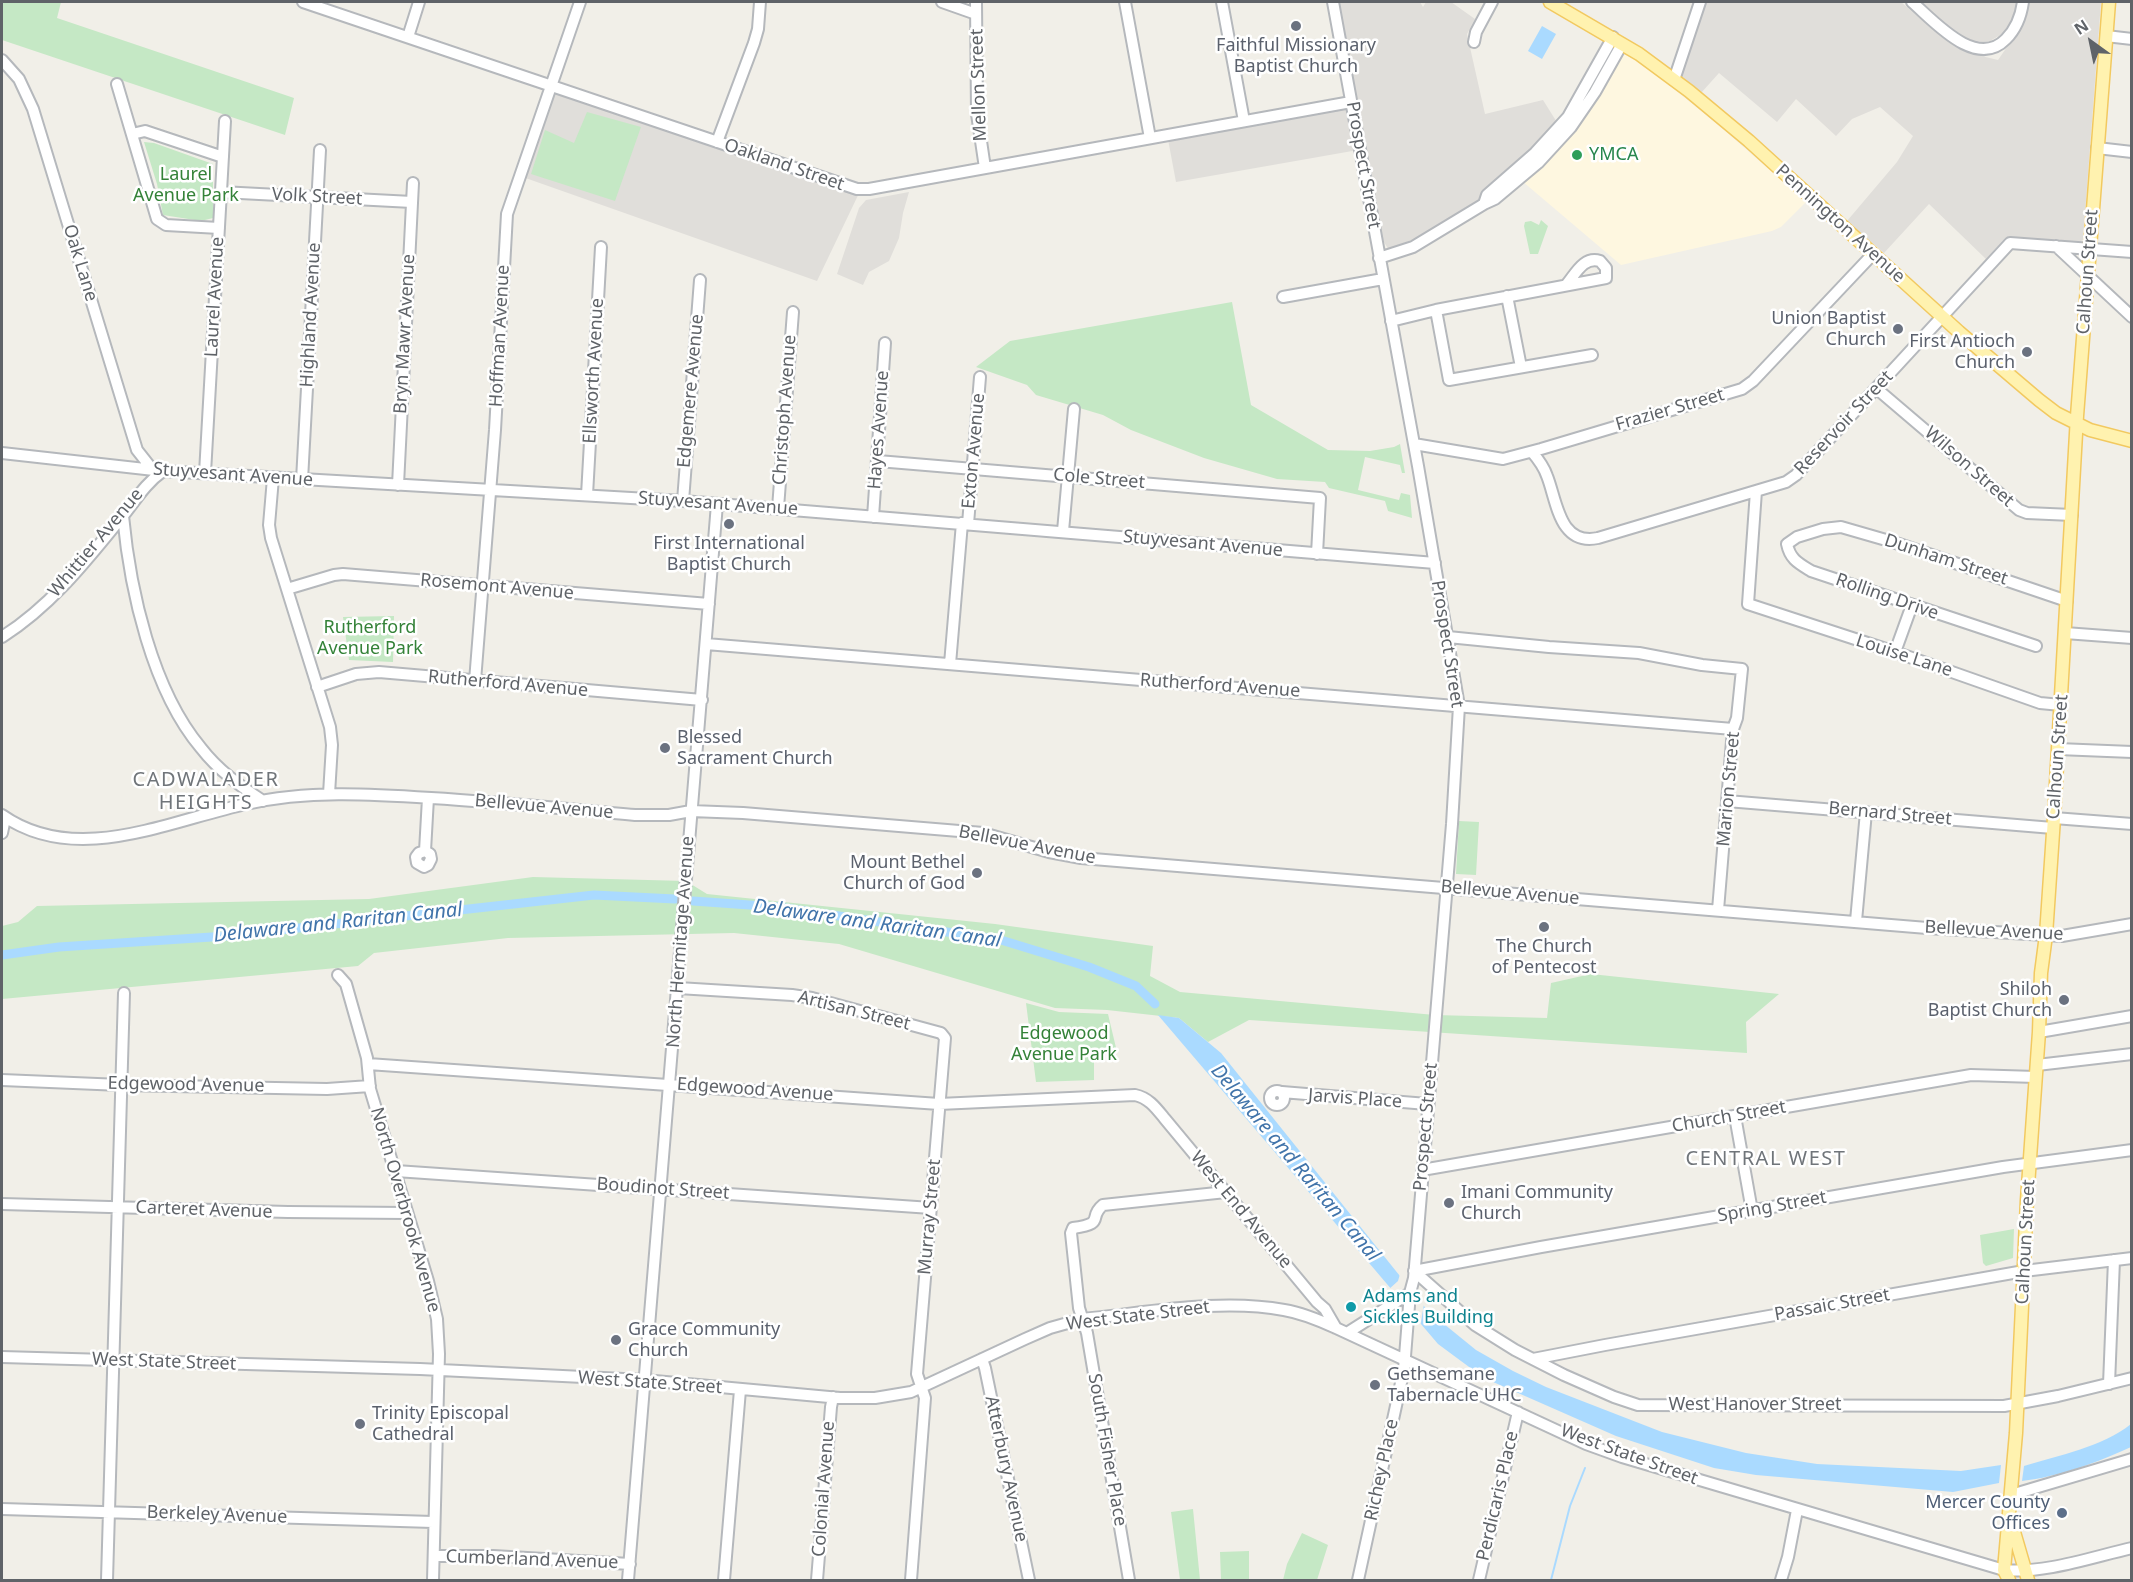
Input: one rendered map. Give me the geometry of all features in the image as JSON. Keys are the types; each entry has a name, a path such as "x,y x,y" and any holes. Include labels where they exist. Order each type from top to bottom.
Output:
{"main road":[{"name":"Pennington Avenue","path":"1550,2 1618,40 1674,80 1749,141 1943,317 2039,400 2077,424 2100,433 2132,441"},
{"name":"Calhoun Street","path":"2007,1575 2041,973 2054,823 2077,424 2109,2"},
{"name":"Calhoun Street","path":"2010,1512 2027,1576"}],"street":[{"name":"Oakland Street","path":"303,2 318,4 551,86 857,189 869,189 1351,102"},
{"path":"408,36 419,2"},
{"name":"Hoffman Avenue","path":"475,681 490,489 507,214 580,2"},
{"path":"717,142 754,43 760,15 760,2"},
{"path":"942,2 976,14"},
{"name":"Mellon Street","path":"976,2 977,114 985,168"},
{"path":"1125,2 1150,138"},
{"path":"1222,2 1244,121"},
{"name":"Prospect Street","path":"1333,2 1414,444 1459,706 1446,888 1405,1359"},
{"path":"1474,42 1476,32 1492,2"},
{"path":"1674,80 1700,2"},
{"path":"1912,2 1956,40 1984,51 1999,46 2012,32 2022,12 2024,2"},
{"path":"2106,36 2132,39"},
{"path":"1379,258 1413,247 1484,204 1487,195 1535,153 1568,117 1618,40"},
{"name":"Oak Lane","path":"2,60 19,79 33,109 137,450 157,470"},
{"path":"117,84 158,219 166,225 219,228"},
{"name":"Laurel Avenue","path":"205,473 225,121"},
{"path":"132,134 145,131 223,158"},
{"path":"2097,148 2132,152"},
{"name":"Highland Avenue","path":"302,480 320,150"},
{"name":"Bryn Mawr Avenue","path":"398,485 413,183"},
{"name":"Volk Street","path":"221,192 412,202"},
{"name":"Reservoir Street","path":"1532,452 1547,475 1565,526 1575,536 1587,539 1598,538 1790,480 1877,389 2010,243 2056,246"},
{"path":"2056,246 2132,252"},
{"path":"2056,246 2132,318"},
{"name":"Ellsworth Avenue","path":"587,495 601,247"},
{"name":"Frazier Street","path":"1414,444 1503,459 1742,389 1753,381 1873,254"},
{"path":"1283,297 1383,279"},
{"name":"Edgemere Avenue","path":"683,501 700,280"},
{"path":"1391,321 1567,284"},
{"path":"1507,296 1521,367"},
{"path":"1436,310 1449,380 1592,355"},
{"name":"Christoph Avenue","path":"778,508 793,312"},
{"name":"Hayes Avenue","path":"873,517 885,342"},
{"name":"Exton Avenue","path":"950,664 973,469 980,377"},
{"name":"Wilson Street","path":"1877,389 2019,510 2027,513 2072,515"},
{"path":"1063,531 1074,409"},
{"name":"Stuyvesant Avenue","path":"2,453 157,470 683,501 1435,563"},
{"name":"Cole Street","path":"878,461 1320,498 1317,554"},
{"name":"Whittier Avenue","path":"2,637 34,614 54,595 111,531 157,470"},
{"path":"273,478 269,525 271,538 332,736 329,794"},
{"name":"Louise Lane","path":"1756,491 1748,604 2040,703 2061,705"},
{"name":"North Hermitage Avenue","path":"628,1581 717,504"},
{"path":"123,516 126,550 136,603 158,670 174,708 191,736 217,766 233,781 263,801"},
{"name":"Dunham Street","path":"1822,529 1841,527 1893,542 2067,602"},
{"name":"Rolling Drive","path":"1822,529 1797,537 1788,544 1789,554 1796,562 1811,571 2036,646"},
{"name":"Rosemont Avenue","path":"287,589 343,574 710,604"},
{"path":"1895,652 1911,606"},
{"path":"2065,633 2132,638"},
{"name":"Marion Street","path":"1448,638 1639,653 1702,665 1742,669 1737,718 1733,729 1718,910"},
{"name":"Rutherford Avenue","path":"706,644 1733,729"},
{"name":"Rutherford Avenue","path":"317,687 369,672 702,700"},
{"path":"2058,749 2132,752"},
{"name":"Bellevue Avenue","path":"3,817 41,835 84,840 122,835 263,801 329,794 368,794 635,815 669,815 691,811 743,813 983,833 1048,852 1081,858 1856,921 2062,936 2132,924"},
{"path":"425,850 428,798"},
{"name":"Bernard Street","path":"1727,801 2054,823 2132,824"},
{"path":"1856,921 1866,812"},
{"path":"2,832 3,817"},
{"path":"338,975 346,984 368,1064"},
{"name":"Artisan Street","path":"678,988 812,998 941,1032 945,1038 944,1047"},
{"path":"107,1581 124,993"},
{"path":"2039,1035 2132,1016"},
{"name":"Murray Street","path":"911,1581 925,1398 917,1374 944,1047"},
{"name":"Church Street","path":"1422,1170 1971,1075 2132,1054"},
{"name":"Edgewood Avenue","path":"368,1064 939,1104 1143,1096"},
{"name":"North Overbrook Avenue","path":"368,1064 370,1086 437,1319 439,1346 433,1581"},
{"name":"Edgewood Avenue","path":"2,1080 327,1089 370,1086"},
{"name":"Jarvis Place","path":"1282,1092 1427,1104"},
{"name":"West End Avenue","path":"1143,1096 1166,1119 1329,1315 1336,1328"},
{"path":"1735,1116 1752,1211"},
{"name":"Spring Street","path":"1414,1271 2031,1162 2132,1150"},
{"name":"Boudinot Street","path":"396,1171 931,1208"},
{"name":"South Fisher Place","path":"1129,1581 1087,1333 1078,1308 1071,1230 1092,1225 1100,1206 1226,1192"},
{"name":"Carteret Avenue","path":"2,1204 407,1213"},
{"name":"Passaic Street","path":"1533,1359 2024,1271 2132,1258"},
{"path":"2109,1384 2114,1260"},
{"name":"West Hanover Street","path":"1414,1271 1475,1325 1533,1359 1614,1397 1638,1405 2018,1404 2132,1378"},
{"path":"1347,1333 1411,1291"},
{"path":"1307,1316 1317,1302"},
{"name":"West State Street","path":"2,1357 438,1370 644,1380 833,1397 894,1396 921,1388 1050,1328 1082,1319 1218,1307 1270,1308 1307,1316 1336,1328 1586,1444 2007,1575 2027,1576 2132,1548"},
{"name":"Atterbury Avenue","path":"982,1359 1029,1581"},
{"name":"Richey Place","path":"1358,1581 1405,1359"},
{"path":"724,1581 740,1390"},
{"name":"Colonial Avenue","path":"817,1581 833,1397"},
{"name":"Perdicaris Place","path":"1479,1581 1518,1412"},
{"path":"2011,1489 2132,1459"},
{"name":"Berkeley Avenue","path":"2,1509 433,1522"},
{"path":"1781,1581 1797,1510"},
{"name":"Cumberland Avenue","path":"434,1556 493,1556 630,1564"}],"shaded area":[{"path":"1333,2 1420,2 1423,7 1426,2 1451,2 1475,19 1467,34 1485,114 1543,100 1563,132 1480,199 1431,231 1389,250 1373,225 1358,150 1176,182 1167,134 1352,102"},
{"path":"1705,2 1901,2 1969,53 1998,60 2023,24 2030,2 2101,2 2083,240 2079,242 2005,238 1986,259 1929,204 1884,253 1847,221 1897,162 1913,136 1880,107 1852,119 1836,136 1796,99 1777,122 1719,73 1701,93 1683,79 1681,74"},
{"path":"1918,2 2018,2 2012,22 2002,34 1990,41 1977,42 1950,30"},
{"path":"1623,51 1657,75 1723,129 1806,202 1781,227 1772,231 1621,265 1522,181"},
{"path":"551,83 862,187 817,281 517,175"},
{"path":"909,192 899,238 889,261 869,272 863,285 837,274 859,208 866,200"}],"green space":[{"path":"2,2 61,2 57,18 294,98 285,135 2,40"},
{"path":"587,112 641,127 615,201 531,174 545,130 574,143"},
{"name":"Laurel Avenue Park","path":"144,142 154,143 213,164 213,218 201,221 163,215 157,184"},
{"path":"1541,220 1548,226 1538,254 1530,254 1525,222 1531,221 1539,225"},
{"path":"1232,302 1251,405 1328,450 1370,451 1400,444 1405,473 1402,473 1400,465 1365,457 1358,490 1399,500 1401,493 1410,495 1412,518 1388,511 1385,501 1329,488 1325,482 1277,479 1204,458 1131,430 1103,415 1036,395 1027,385 976,367 1010,341"},
{"name":"Rutherford Avenue Park","path":"394,616 393,662 349,660 343,617"},
{"path":"1459,821 1479,822 1476,875 1456,874"},
{"path":"533,877 686,881 707,894 995,924 1153,946 1150,976 1180,992 1435,1015 1547,1018 1551,983 1591,974 1779,994 1746,1022 1747,1053 1249,1020 1208,1042 1179,1018 1107,1010 1055,1008 839,944 734,933 508,938 374,953 358,966 2,999 2,926 18,922 37,906 369,899"},
{"name":"Edgewood Avenue Park","path":"1026,1003 1059,1012 1108,1014 1117,1052 1094,1056 1094,1080 1036,1082"},
{"path":"2014,1229 2013,1258 1986,1266 1983,1263 1980,1235"},
{"path":"1193,1509 1200,1580 1180,1580 1171,1512"},
{"path":"1302,1533 1328,1545 1317,1580 1283,1580 1287,1564"},
{"path":"1249,1551 1249,1580 1221,1580 1220,1552"}],"water":[{"path":"1542,26 1556,34 1542,59 1528,51"},
{"path":"1158,1015 1179,1018 1221,1053 1428,1311 1476,1350 1513,1371 1546,1387 1662,1432 1746,1453 1817,1464 1961,1471 2001,1465 1999,1483 1953,1492 1756,1475 1714,1468 1616,1436 1484,1378 1438,1344"},
{"path":"2131,1424 2131,1447 2078,1468 2022,1481 2024,1466 2107,1439"}],"pier":[{"path":"1400,1274 1424,1304 1420,1328 1388,1290 1398,1281"}],"waterway":[{"name":"Delaware and Raritan Canal","path":"2,955 59,947 227,936 594,895 675,899"},
{"name":"Delaware and Raritan Canal","path":"693,901 778,907 1001,940 1089,967 1136,986 1155,1004"},
{"path":"1551,1580 1570,1506 1585,1468"}],"place":[{"name":"Faithful Missionary Baptist Church","path":"1296,26"},
{"name":"YMCA","path":"1577,155"},
{"name":"Union Baptist Church","path":"1898,329"},
{"name":"First Antioch Church","path":"2027,352"},
{"name":"First International Baptist Church","path":"729,524"},
{"name":"Blessed Sacrament Church","path":"665,748"},
{"name":"Mount Bethel Church of God","path":"977,873"},
{"name":"The Church of Pentecost","path":"1544,927"},
{"name":"Shiloh Baptist Church","path":"2064,1000"},
{"name":"Imani Community Church","path":"1449,1203"},
{"name":"Adams and Sickles Building","path":"1351,1307"},
{"name":"Grace Community Church","path":"616,1340"},
{"name":"Gethsemane Tabernacle UHC","path":"1375,1385"},
{"name":"Trinity Episcopal Cathedral","path":"360,1424"},
{"name":"Mercer County Offices","path":"2062,1513"}],"district":[{"name":"CADWALADER HEIGHTS","path":"206,792"},
{"name":"CENTRAL WEST","path":"1766,1159"}]}
